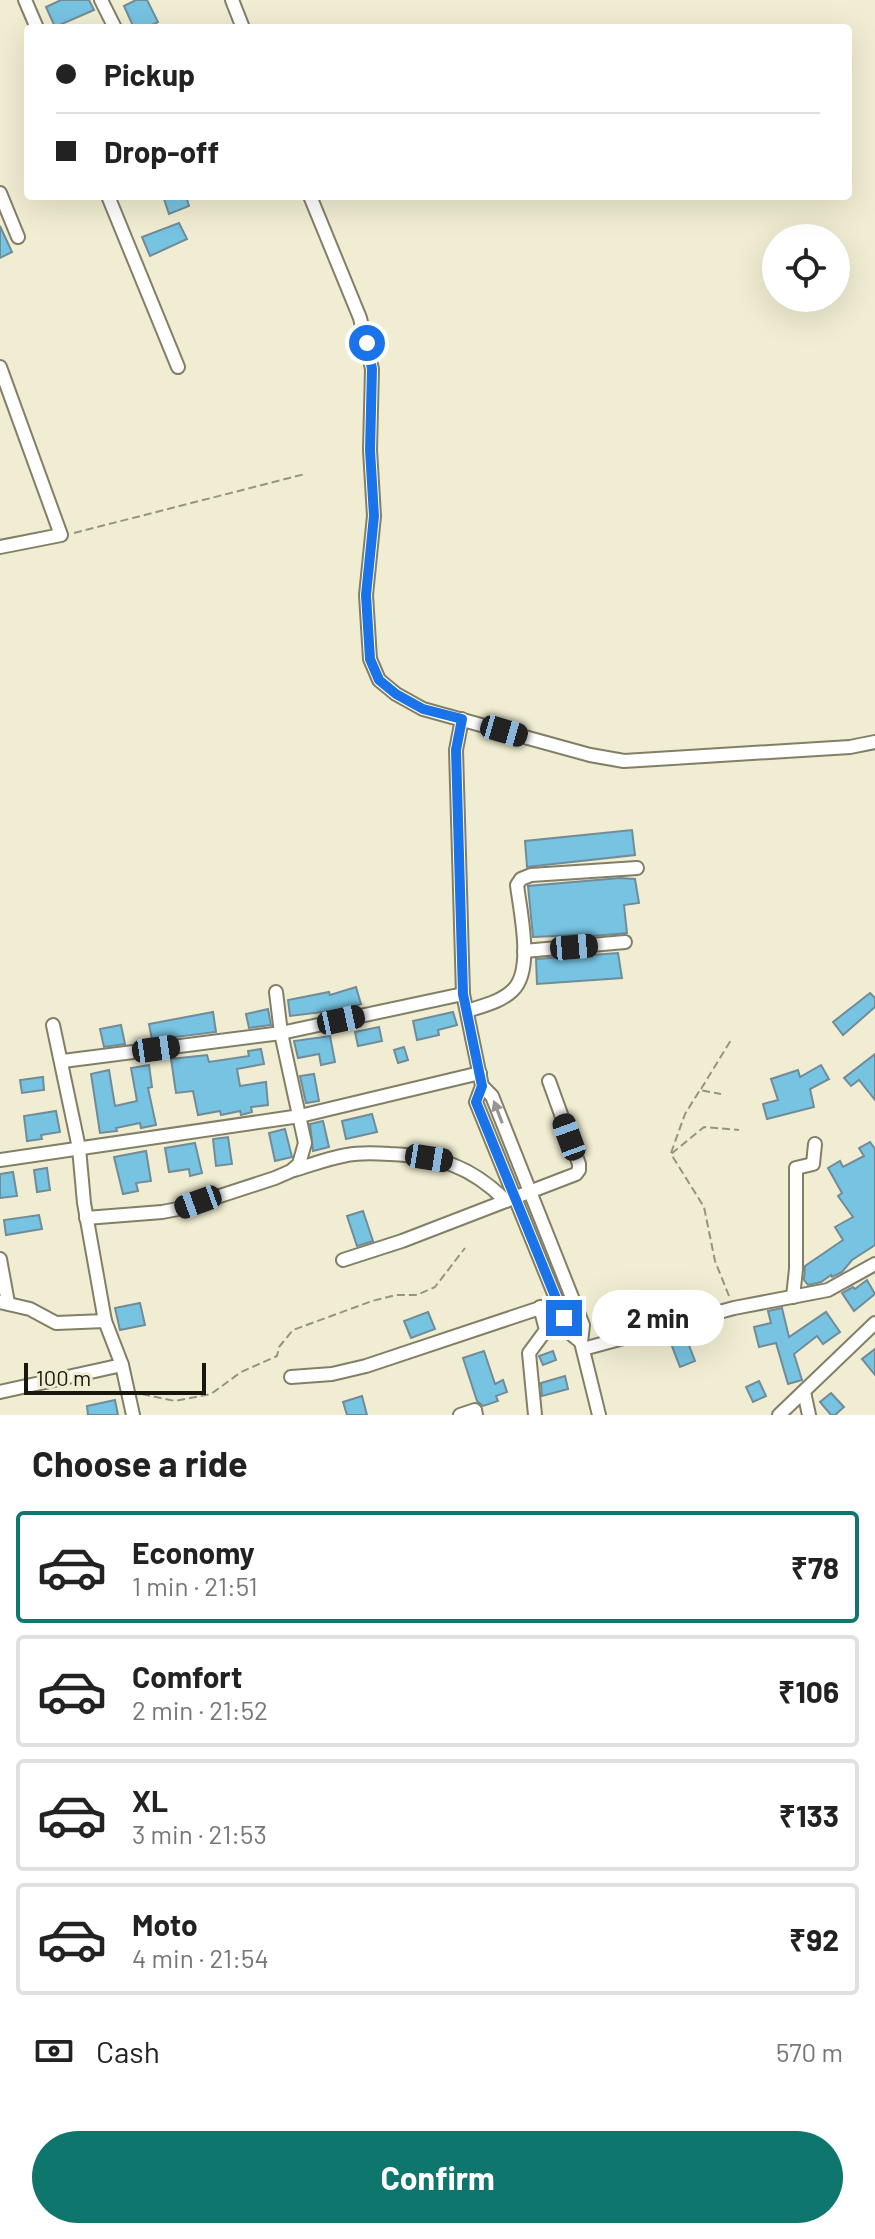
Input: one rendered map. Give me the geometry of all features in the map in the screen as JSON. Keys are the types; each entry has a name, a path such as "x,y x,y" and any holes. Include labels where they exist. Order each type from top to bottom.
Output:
{"street":[{"path":"25,0 35,24"},
{"path":"101,0 113,24"},
{"path":"232,0 241,24"},
{"path":"0,193 18,237"},
{"path":"110,200 178,367"},
{"path":"312,200 360,318 372,369 370,450 374,516 366,595 370,659 379,680 423,709 461,722 624,761 850,747 875,742"},
{"path":"0,367 61,535 0,547"},
{"path":"461,722 457,740 463,994 481,1079 492,1096 583,1325 582,1346 599,1415"},
{"path":"467,1011 495,1002 514,990 522,975 524,951 517,885 521,879 531,875 637,868"},
{"path":"524,951 625,942"},
{"path":"276,992 281,1033 305,1143 299,1164 291,1171"},
{"path":"63,1061 281,1033 463,994"},
{"path":"53,1025 79,1148 86,1218 105,1321 122,1365 133,1415"},
{"path":"0,1160 300,1116 481,1079"},
{"path":"481,1079 476,1102 511,1199 570,1333 582,1346"},
{"path":"343,1260 402,1241 572,1176 579,1170 549,1081"},
{"path":"793,1297 796,1168 813,1164 815,1144"},
{"path":"86,1218 183,1208 348,1154 411,1155 448,1161 511,1199"},
{"path":"0,1259 4,1302 30,1309 56,1323 105,1321"},
{"path":"582,1346 734,1308 828,1290 875,1264"},
{"path":"291,1377 332,1374 366,1366 558,1302"},
{"path":"535,1415 529,1353 546,1330 540,1307"},
{"path":"546,1323 564,1318"},
{"path":"779,1415 875,1323"},
{"path":"0,1392 122,1365"},
{"path":"804,1392 809,1415"},
{"path":"460,1415 475,1410 476,1415"}],"path":[{"path":"61,535 305,474"},
{"path":"671,1154 685,1114 731,1040"},
{"path":"700,1090 721,1094"},
{"path":"671,1154 704,1127 739,1130"},
{"path":"671,1154 704,1207 715,1261 734,1308"},
{"path":"126,1387 154,1398 175,1401 211,1394 241,1372 277,1356 279,1347 293,1330 372,1301 396,1295 417,1295 435,1287 465,1248"}],"building":[{"path":"61,0 89,0 94,10 62,24 54,24 46,7"},
{"path":"136,0 147,0 158,22 132,24 124,6"},
{"path":"164,200 187,200 189,206 169,214"},
{"path":"179,223 187,239 150,256 142,237"},
{"path":"0,226 12,252 0,258"},
{"path":"632,830 635,855 527,867 525,841"},
{"path":"635,879 639,903 624,905 627,933 533,937 528,886"},
{"path":"618,953 622,978 537,984 536,959"},
{"path":"356,987 361,1004 290,1016 288,1000 329,992 330,995"},
{"path":"870,993 875,998 875,1007 843,1035 833,1022"},
{"path":"268,1009 271,1025 249,1028 246,1014"},
{"path":"213,1012 216,1032 152,1040 149,1024"},
{"path":"453,1012 457,1025 438,1030 439,1035 417,1040 413,1021"},
{"path":"121,1025 125,1044 104,1047 100,1029"},
{"path":"379,1027 382,1041 358,1046 355,1032"},
{"path":"330,1036 335,1062 321,1065 319,1054 298,1058 294,1041"},
{"path":"404,1047 408,1060 398,1063 394,1050"},
{"path":"261,1049 264,1064 237,1069 240,1086 266,1082 268,1105 251,1107 252,1112 241,1115 240,1111 221,1115 220,1111 198,1115 193,1091 176,1093 171,1059 207,1055 209,1062 249,1056 248,1051"},
{"path":"875,1054 875,1100 859,1080 851,1086 844,1078"},
{"path":"149,1065 152,1087 148,1088 156,1125 141,1128 140,1123 100,1133 91,1074 109,1070 115,1106 137,1101 131,1068"},
{"path":"821,1065 829,1079 810,1089 814,1107 767,1119 763,1104 778,1100 771,1079 798,1070 800,1077"},
{"path":"314,1074 319,1101 306,1103 300,1076"},
{"path":"43,1077 44,1090 22,1093 20,1080"},
{"path":"56,1111 60,1132 27,1141 24,1116"},
{"path":"372,1114 377,1132 346,1139 342,1121"},
{"path":"323,1121 329,1147 313,1151 310,1124"},
{"path":"285,1129 292,1157 275,1161 269,1133"},
{"path":"228,1137 232,1164 216,1166 213,1139"},
{"path":"870,1142 875,1149 875,1245 852,1260 842,1272 808,1285 804,1280 805,1266 843,1240 835,1227 853,1217 838,1196 842,1193 828,1168 840,1161 843,1167 864,1156 859,1148"},
{"path":"195,1143 202,1173 190,1176 189,1169 169,1172 165,1148"},
{"path":"146,1151 151,1181 136,1183 138,1191 123,1194 114,1157"},
{"path":"47,1168 50,1190 37,1192 34,1170"},
{"path":"13,1172 17,1196 0,1198 0,1174"},
{"path":"363,1211 373,1241 357,1246 347,1216"},
{"path":"39,1215 42,1229 6,1235 4,1220"},
{"path":"867,1280 875,1294 854,1311 842,1293 853,1287 855,1289"},
{"path":"629,1299 634,1312 622,1317 617,1304"},
{"path":"140,1303 145,1325 120,1330 115,1308"},
{"path":"782,1308 789,1337 826,1312 840,1332 823,1344 817,1336 794,1354 802,1380 788,1384 776,1343 759,1347 754,1327 771,1323 768,1311"},
{"path":"428,1312 435,1329 411,1338 404,1321"},
{"path":"685,1335 695,1361 680,1367 670,1341"},
{"path":"875,1349 875,1375 862,1359"},
{"path":"484,1351 495,1384 503,1380 507,1392 496,1396 498,1401 483,1406 477,1401 463,1358"},
{"path":"553,1351 556,1360 543,1365 539,1356"},
{"path":"565,1376 568,1389 542,1396 541,1383"},
{"path":"759,1381 766,1396 753,1402 746,1387"},
{"path":"831,1393 844,1407 835,1415 831,1415 820,1402"},
{"path":"362,1396 367,1415 347,1415 343,1402"},
{"path":"115,1400 118,1415 88,1415 87,1406"}],"route":[{"path":"367,343 373,402 370,450 374,516 366,595 370,659 379,680 396,694 423,709 462,719 456,750 463,994 482,1086 476,1102 564,1318"}]}
